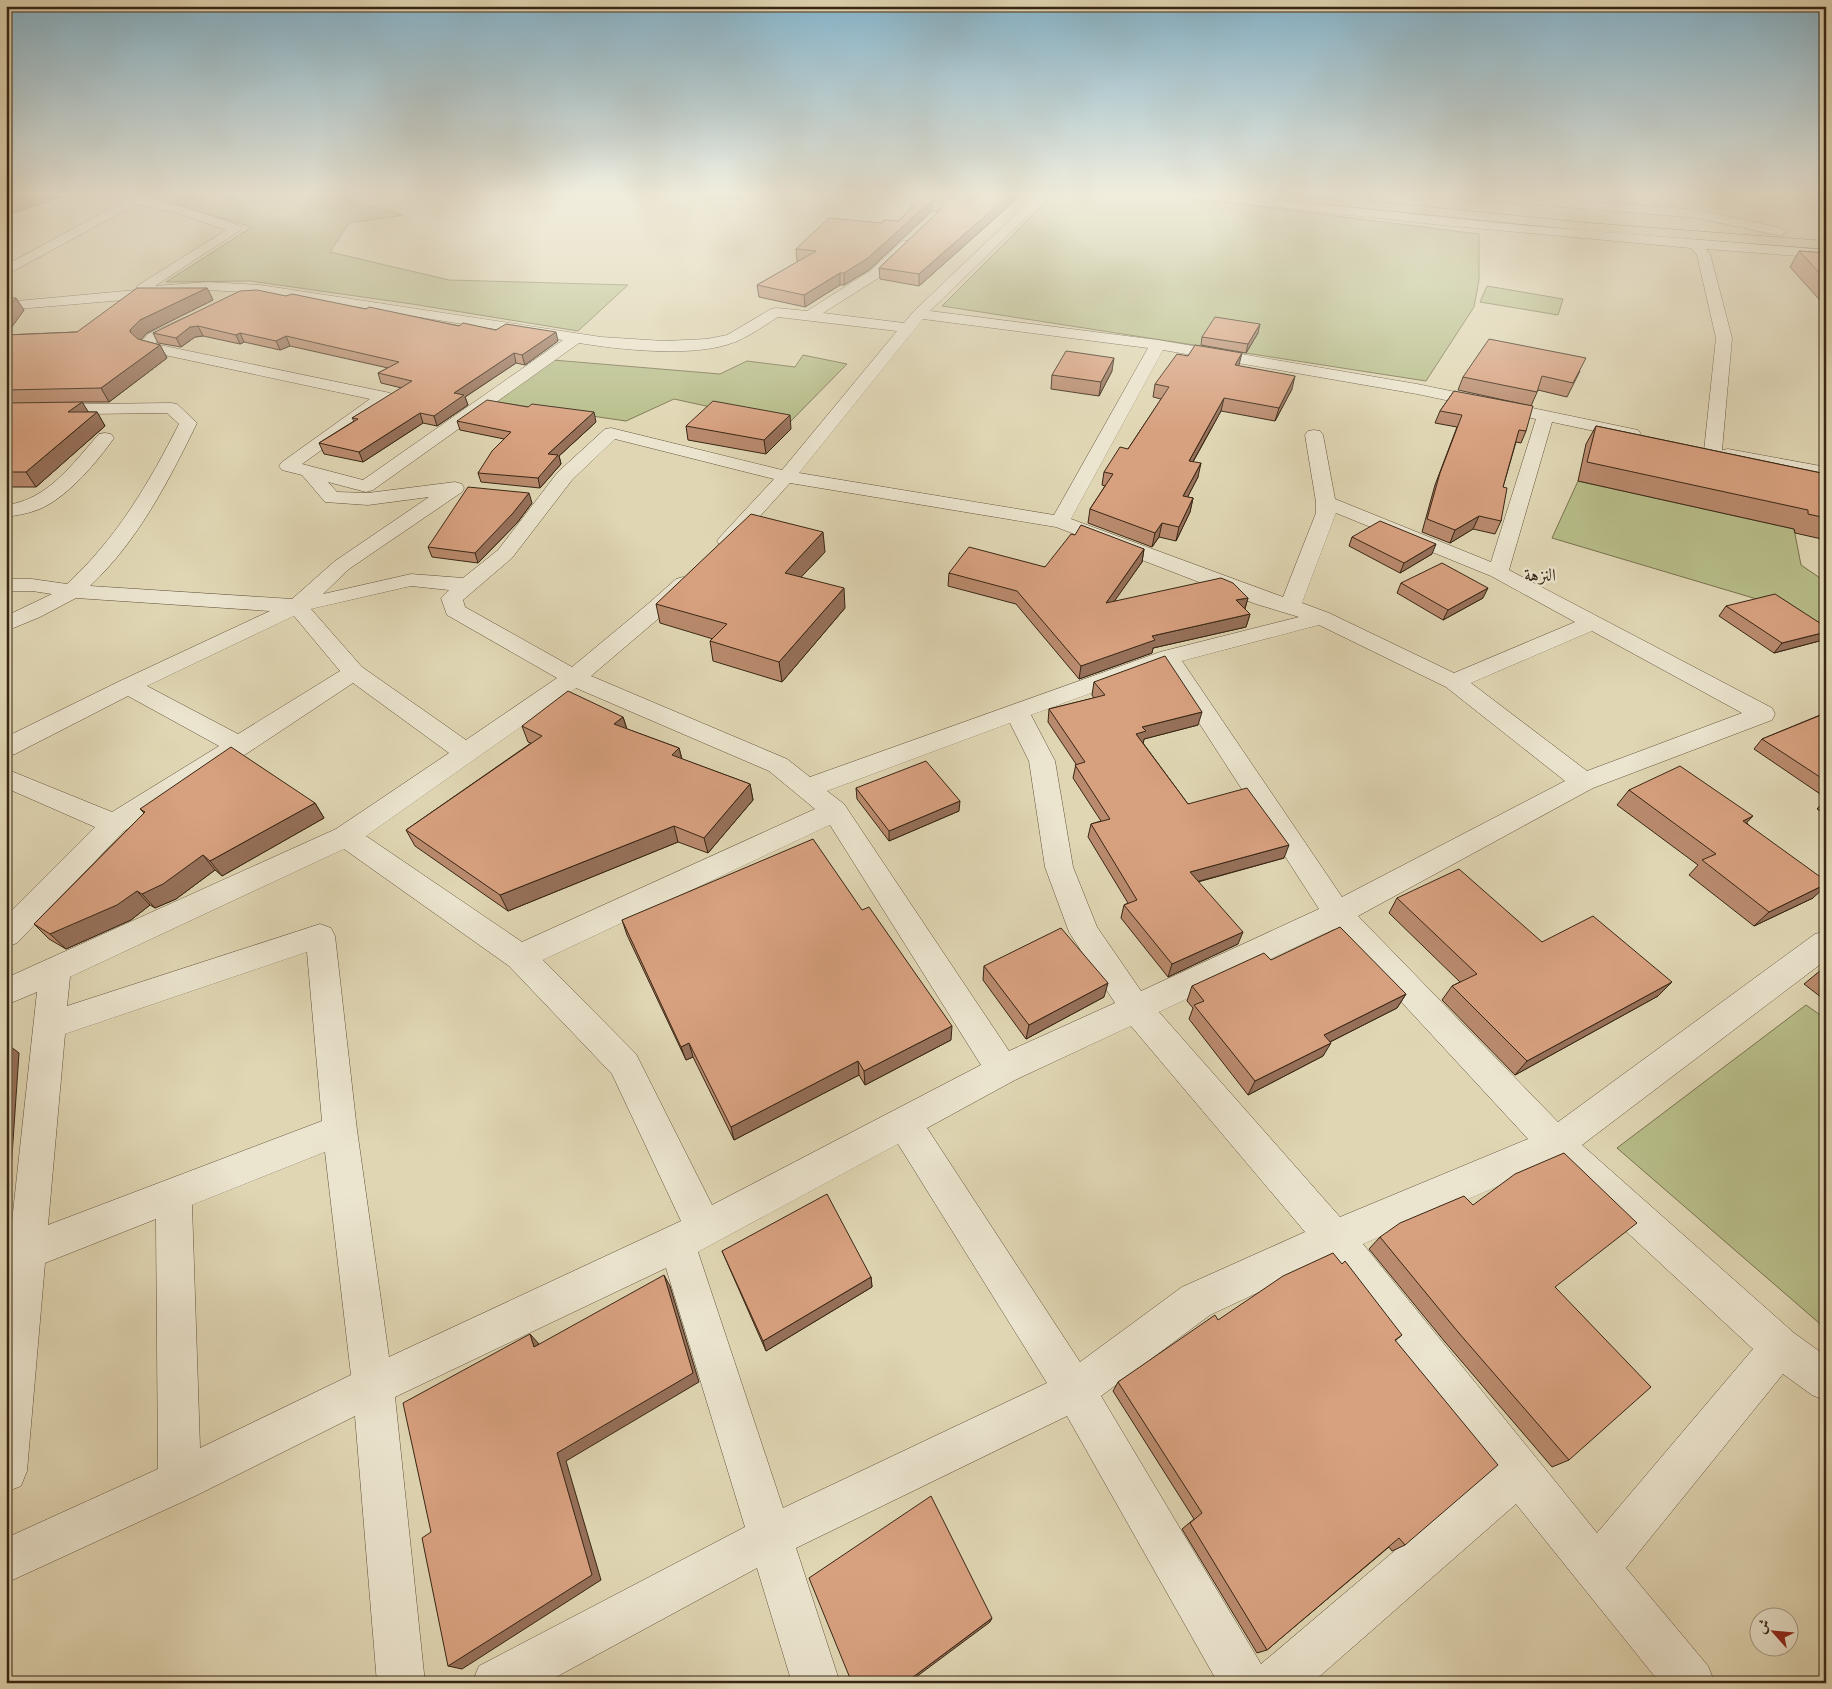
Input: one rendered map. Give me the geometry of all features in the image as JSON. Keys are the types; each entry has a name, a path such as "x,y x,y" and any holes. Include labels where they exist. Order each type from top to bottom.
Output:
{"street":[{"path":"137,293 165,275"},
{"path":"808,317 874,275"},
{"path":"6,992 346,836 574,678 657,608 704,563 786,477 906,328 960,275"},
{"path":"1706,275 1724,338 1713,451"},
{"path":"6,306 124,296 208,286 318,297 600,342 664,346 707,344 732,338 776,312 906,328"},
{"path":"224,302 251,289"},
{"path":"919,314 1158,344 1417,389 1648,437"},
{"path":"198,315 153,337 147,344 152,348 184,356 384,397 288,466 366,486 576,338"},
{"path":"1060,522 1158,344"},
{"path":"6,410 171,408 188,423 172,456 119,543 73,590 6,624"},
{"path":"1498,572 1545,416"},
{"path":"1003,1070 835,811 778,765 574,678 455,610 452,598 505,554 540,495 565,476 611,434 786,477 1060,522 1264,599 1290,606 1320,618 1454,682 1584,782"},
{"path":"1290,606 1326,513 1326,502 1314,435"},
{"path":"6,512 36,505 53,494 104,438"},
{"path":"1694,447 1826,473"},
{"path":"6,585 32,585 73,590 297,606 342,565 464,489 368,499 332,498 310,472"},
{"path":"6,1561 180,1481 373,1386 690,1236 1003,1070 1302,931 1584,782 1763,714 1498,572 1326,502"},
{"path":"6,748 128,686 297,606 411,580 467,585"},
{"path":"297,606 313,627 354,672 465,752"},
{"path":"807,788 1168,657 1320,618"},
{"path":"1454,682 1592,623"},
{"path":"1168,657 1337,913 1556,1144 1780,1347 1826,1381"},
{"path":"6,935 114,824 240,746 354,672"},
{"path":"128,686 240,746"},
{"path":"1017,712 1042,761 1059,867 1084,932 1136,1009 1334,1238 1520,1473 1691,1683"},
{"path":"6,778 114,824"},
{"path":"520,957 835,811"},
{"path":"346,836 520,957 624,1064 690,1236 769,1538 816,1683"},
{"path":"50,1025 320,936 340,1130 373,1386 401,1683"},
{"path":"496,1683 769,1538 1074,1391 1196,1301 1334,1238 1556,1144 1826,943"},
{"path":"6,1471 17,1255 50,1025 55,969"},
{"path":"904,1123 1074,1391 1245,1683"},
{"path":"17,1255 340,1130"},
{"path":"174,1194 180,1481"},
{"path":"1597,1568 1780,1347"},
{"path":"1275,1683 1520,1473"}],"green space":[{"path":"177,275 427,275 449,280 628,285 578,331 412,304 250,281 166,282"},
{"path":"973,275 1479,275 1474,307 1426,381 942,306"},
{"path":"1487,286 1563,299 1558,315 1480,302"},
{"path":"803,355 847,364 788,424 674,399 626,421 496,402 553,360 720,374 747,361 795,367"},
{"path":"1578,481 1794,529 1801,565 1826,582 1826,639 1760,600 1552,538"},
{"path":"1806,1005 1826,1019 1826,1329 1617,1148"}],"building":[{"path":"775,275 837,275 804,295 757,285"},
{"path":"137,288 207,288 140,320 130,332 138,339 160,345 101,388 6,390 6,335 77,332"},
{"path":"257,290 286,296 292,294 366,309 369,307 459,326 463,323 496,330 506,324 556,332 522,355 514,353 454,393 464,395 434,416 420,413 359,452 319,443 358,419 352,418 412,381 378,373 399,362 286,336 276,341 240,333 236,335 198,326 190,327 176,338 153,333 240,291"},
{"path":"6,298 16,298 6,311"},
{"path":"1215,317 1260,324 1248,344 1202,337"},
{"path":"1489,339 1586,358 1573,383 1542,376 1537,392 1463,377"},
{"path":"1195,345 1242,353 1235,365 1295,376 1279,408 1224,398 1189,461 1201,463 1183,496 1193,498 1179,527 1162,523 1155,533 1090,509 1113,474 1104,472 1120,447 1128,449 1169,387 1155,384 1177,354 1188,356"},
{"path":"1066,351 1114,358 1101,382 1052,375"},
{"path":"1454,391 1533,406 1526,431 1519,430 1503,487 1507,488 1501,521 1479,516 1455,530 1427,519 1440,473 1462,415 1440,411"},
{"path":"487,400 528,407 532,404 594,412 548,454 558,455 538,478 478,473 492,451 511,432 457,421"},
{"path":"713,401 790,415 764,440 686,426"},
{"path":"82,402 68,412 97,412 26,472 6,472 6,403"},
{"path":"1596,426 1826,474 1826,518 1808,514 1808,510 1587,462"},
{"path":"468,487 529,493 475,553 428,547"},
{"path":"751,514 823,532 785,573 844,588 779,662 710,641 727,624 656,604"},
{"path":"1380,521 1436,544 1404,563 1352,537"},
{"path":"1081,525 1144,549 1106,603 1221,578 1233,583 1248,598 1236,600 1250,614 1152,636 1155,640 1081,666 1017,591 949,573 969,547 1045,567 1071,534 1075,535"},
{"path":"1442,563 1488,588 1448,610 1401,583"},
{"path":"1775,594 1826,627 1826,632 1782,643 1726,606"},
{"path":"1165,656 1202,712 1142,727 1146,731 1136,734 1188,804 1247,788 1289,845 1190,872 1243,932 1172,964 1124,905 1137,900 1091,824 1110,819 1075,765 1085,762 1049,709 1105,695 1094,682"},
{"path":"568,691 623,717 614,724 679,748 672,755 750,784 704,838 674,826 500,895 406,830 542,736 522,726"},
{"path":"1826,713 1826,781 1762,739"},
{"path":"231,747 315,803 210,861 203,855 163,884 142,894 137,891 117,905 50,934 34,924 145,812 140,809"},
{"path":"926,761 960,801 889,831 856,788"},
{"path":"1680,766 1753,816 1743,821 1826,881 1826,884 1769,912 1702,860 1716,854 1629,790"},
{"path":"813,839 862,910 869,907 952,1026 864,1071 858,1061 731,1127 689,1043 681,1047 622,920"},
{"path":"1459,869 1542,942 1593,916 1672,982 1527,1061 1452,986 1477,974 1397,898"},
{"path":"1340,927 1406,994 1324,1035 1331,1043 1255,1081 1194,1005 1204,1001 1192,986 1264,953 1271,960"},
{"path":"1061,928 1108,983 1029,1025 984,966"},
{"path":"1826,967 1826,974 1821,970"},
{"path":"1564,1153 1637,1223 1555,1287 1651,1387 1569,1460 1458,1332 1380,1237 1400,1223 1464,1196 1473,1205 1515,1174"},
{"path":"827,1194 871,1277 763,1341 722,1251"},
{"path":"1333,1253 1342,1264 1345,1261 1402,1335 1395,1340 1498,1465 1405,1545 1399,1538 1267,1650 1190,1523 1202,1513 1118,1382 1215,1315 1218,1320 1283,1276"},
{"path":"664,1275 693,1373 557,1453 592,1575 448,1666 422,1538 431,1532 403,1403 530,1334 534,1347"},
{"path":"931,1496 992,1618 905,1683 852,1683 809,1578"}],"district":[{"name":"النزهة","path":"1540,575"}]}
